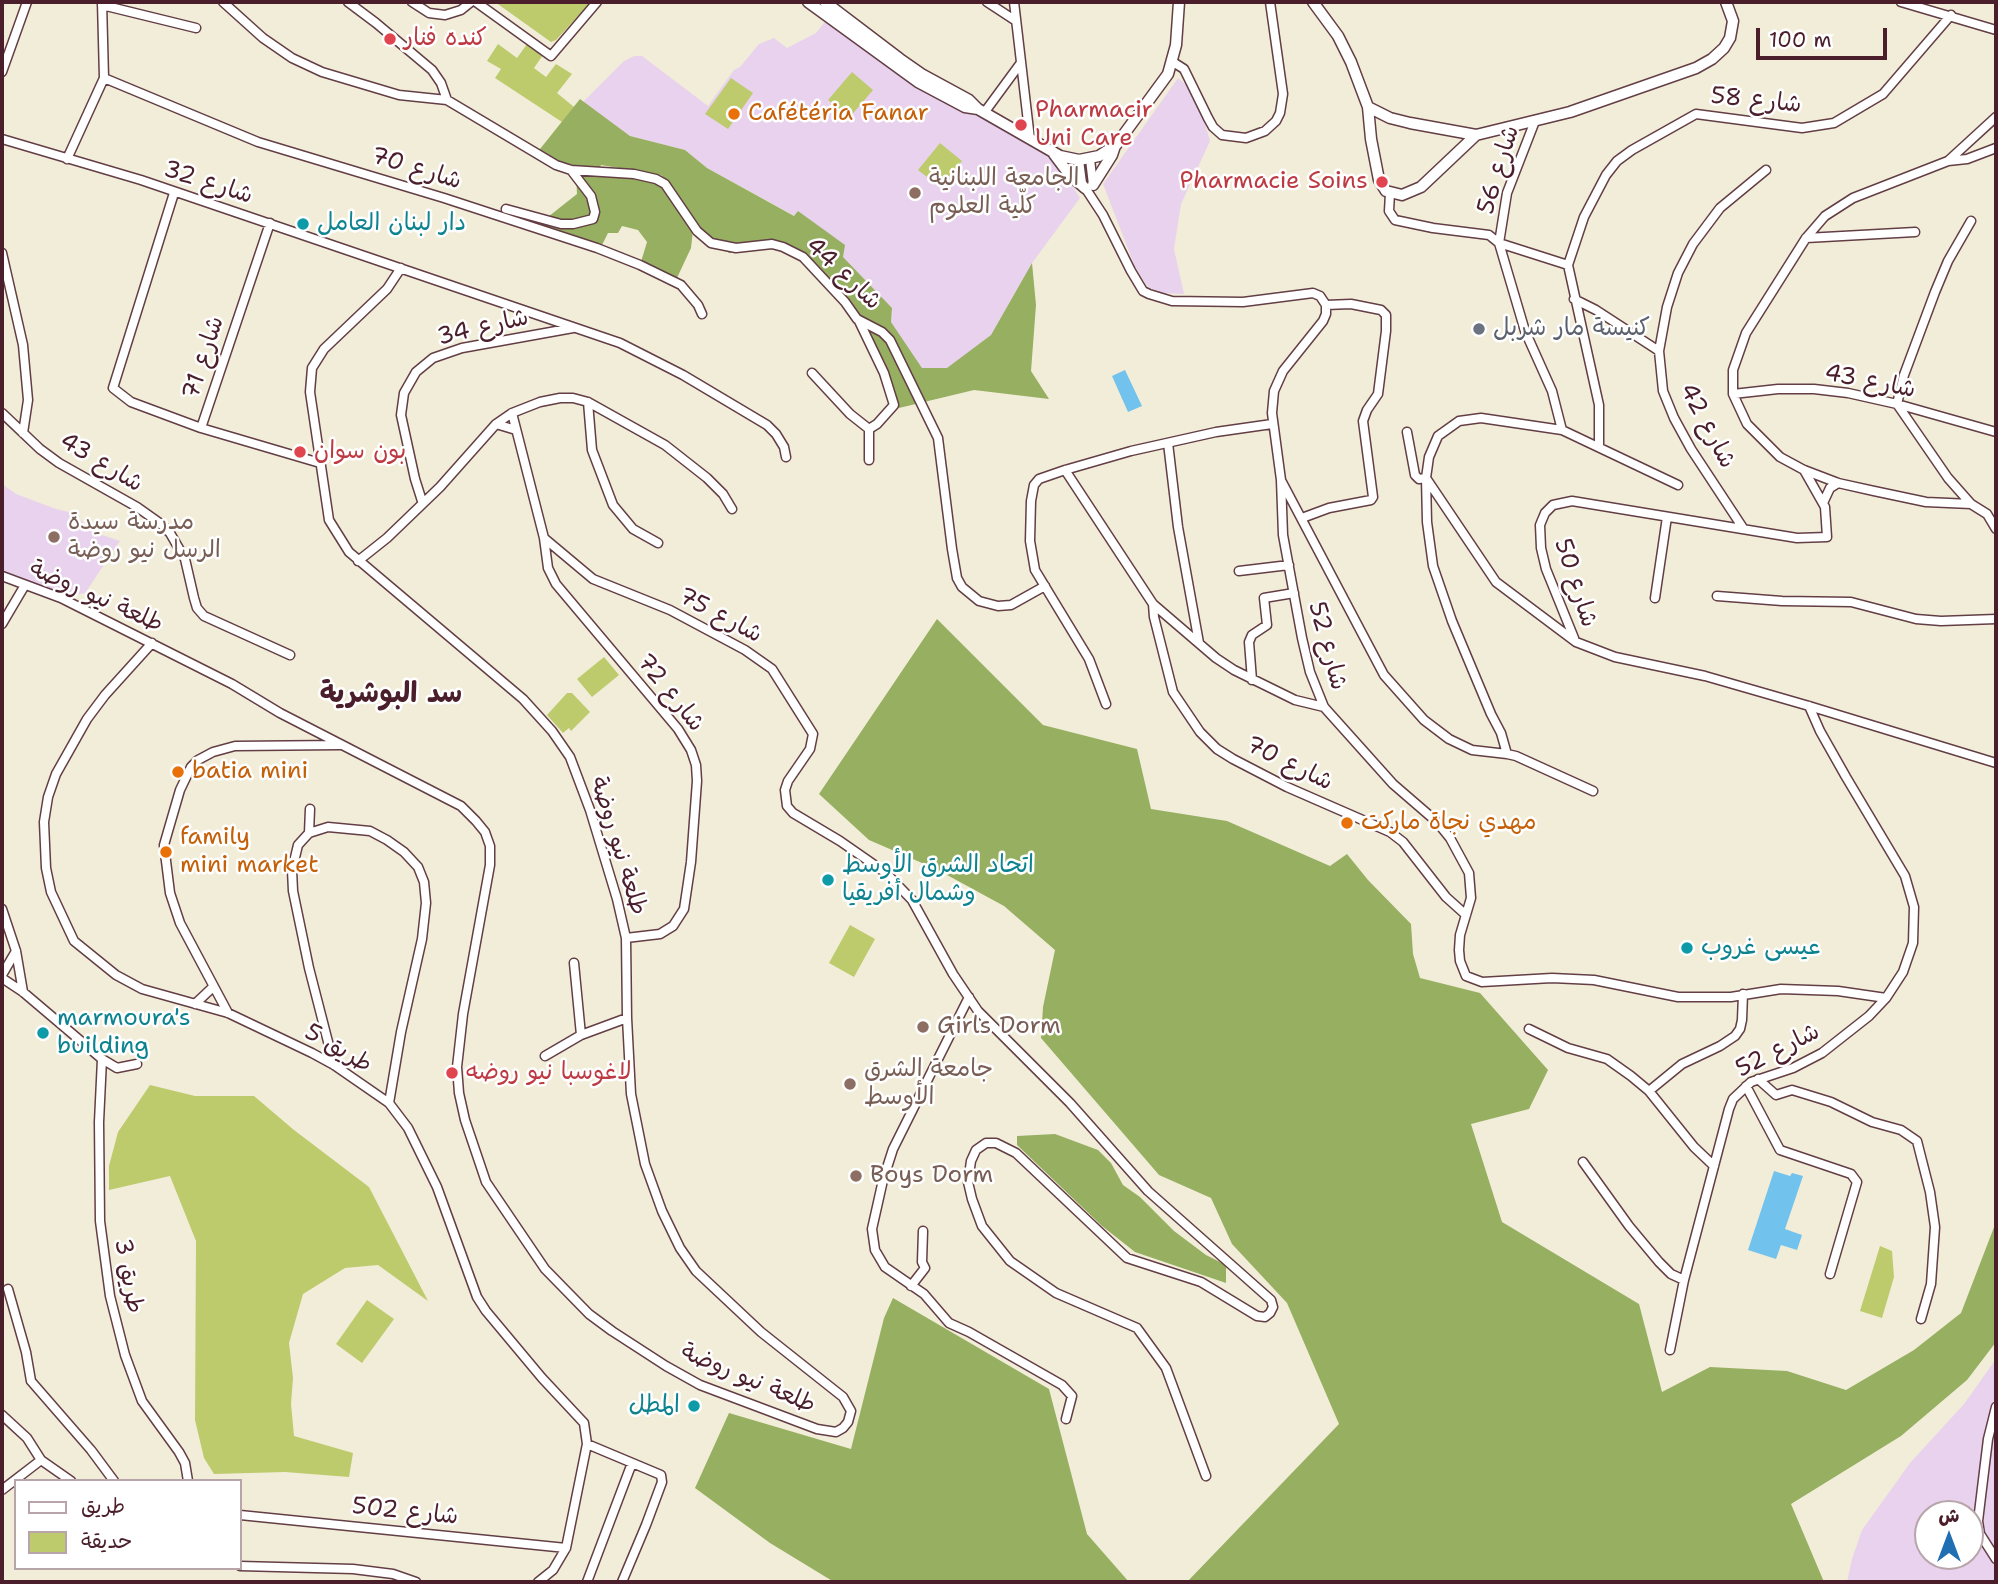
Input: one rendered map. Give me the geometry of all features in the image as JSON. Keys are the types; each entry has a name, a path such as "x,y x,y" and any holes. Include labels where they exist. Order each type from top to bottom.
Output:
{"street":[{"path":"2,72 27,2"},
{"name":"شارع 44","path":"223,2 263,38 292,58 322,72 399,95 447,100 545,159 571,170 656,178 665,184 705,239 726,248 772,244 791,250 811,265 857,318 882,332 890,340 937,438 952,549 957,578 962,587 979,601 998,606 1011,605 1045,586"},
{"path":"348,2 432,70 447,100"},
{"path":"412,2 429,13 445,15 461,10 471,2"},
{"path":"476,2 551,55 597,2"},
{"path":"808,2 918,82 965,107 981,111"},
{"path":"825,2 923,75 1051,151 1069,159 1090,159 1116,145"},
{"path":"987,2 1016,21"},
{"path":"1014,2 1030,139"},
{"path":"1090,189 1116,145 1160,86 1173,62 1177,45 1178,2"},
{"path":"1173,62 1184,69 1213,127 1222,135 1246,138 1272,127 1280,113 1283,94 1270,2"},
{"path":"1313,2 1338,36 1351,62 1368,107 1378,180 1390,194 1402,195 1421,187 1476,135"},
{"path":"1368,107 1390,118 1476,135 1570,112 1696,68 1712,59 1730,38 1733,21 1726,2"},
{"path":"1900,2 1996,30"},
{"path":"67,159 104,78 102,3 196,28"},
{"name":"شارع 58","path":"1598,446 1599,405 1568,265 1577,232 1606,175 1617,161 1696,114 1802,128 1834,123 1883,93 1951,15"},
{"path":"981,111 1020,64"},
{"name":"شارع 70","path":"104,78 258,142 444,198 597,248 648,268 681,285 702,314"},
{"path":"1948,161 1996,117"},
{"name":"شارع 56","path":"1535,121 1507,193 1499,243 1525,331 1552,391 1562,430"},
{"name":"شارع 32","path":"2,139 141,180 401,268"},
{"path":"1971,504 1926,502 1838,483 1780,457 1747,424 1739,411 1733,394 1733,370 1746,333 1806,238 1837,206 1948,161 1967,159 1996,148"},
{"path":"1051,151 1073,179 1090,189"},
{"path":"1090,159 1090,189"},
{"path":"1079,160 1080,177 1090,189 1130,271 1143,291 1172,301 1243,302 1313,293 1320,296 1326,305 1351,304 1385,313 1387,319 1378,394 1363,421 1373,497 1371,500 1329,508 1302,517"},
{"path":"506,209 561,224 593,219 595,212 591,196 571,170"},
{"name":"شارع 42","path":"1743,528 1674,418 1663,391 1659,351 1667,307 1678,273 1693,244 1720,208 1766,170"},
{"path":"174,193 113,388 131,402 201,428"},
{"path":"1390,194 1389,211 1395,220 1489,235 1499,243 1568,265"},
{"path":"1971,221 1948,261 1935,292 1904,375 1897,404 1948,478 1971,504 1987,514 1996,529"},
{"name":"شارع 71","path":"270,223 201,428 320,463"},
{"path":"1806,238 1915,232"},
{"path":"2,253 23,345 28,400 23,433"},
{"name":"شارع 34","path":"401,268 643,353 767,425 784,447 786,457"},
{"name":"طلعة نيو روضة","path":"2,576 61,598 152,643 232,684 280,713 461,806 485,832 490,846 490,864 463,1014 457,1067 459,1093 468,1130 486,1182 545,1269 589,1314 666,1366 701,1385 829,1433 843,1428 851,1411 843,1397 761,1332 696,1270 680,1248 662,1211 645,1164 631,1094 625,938 617,899 590,810 570,757 552,731 523,699 358,561 339,539 329,520 310,392 312,368 324,349 387,289 401,268"},
{"path":"1574,299 1659,351"},
{"name":"شارع 52","path":"1326,305 1323,321 1283,370 1274,391 1272,424 1281,480 1283,535 1310,671 1324,708 1393,784 1420,806 1450,838 1469,873 1471,891 1460,935 1460,961 1466,976 1475,981 1552,978 1594,980 1678,997 1731,997 1743,994"},
{"path":"857,318 884,373 894,405 869,429"},
{"name":"شارع 34","path":"422,501 401,415 404,393 416,372 433,358 462,348 573,328"},
{"path":"812,373 850,414 869,429"},
{"name":"شارع 43","path":"1733,394 1778,389 1814,389 1861,395 1996,432"},
{"path":"358,561 387,538 446,480 496,424 512,413 540,402 560,398 588,402 665,445 707,478 723,494 732,509"},
{"path":"588,402 592,450 613,505 633,529 658,543"},
{"name":"شارع 43","path":"2,413 59,463 137,507 170,533 185,559 197,608 204,616 290,654"},
{"path":"512,413 544,538"},
{"path":"1507,754 1499,727 1467,659 1433,566 1426,514 1426,478 1429,457 1438,436 1459,421 1499,419 1562,430 1678,485"},
{"path":"496,424 516,430"},
{"path":"1106,704 1089,659 1035,570 1031,555 1031,494 1034,485 1039,479 1065,470 1168,443 1272,424"},
{"path":"869,429 869,460"},
{"name":"شارع 50","path":"1407,432 1415,475 1426,478 1496,582 1576,642"},
{"path":"1168,443 1178,527 1199,643"},
{"path":"1065,470 1153,604 1216,658 1252,680 1295,700 1324,708"},
{"name":"شارع 50","path":"1576,642 1546,569 1541,548 1540,525 1545,513 1553,505 1572,501 1797,538 1827,537 1823,503 1804,470"},
{"path":"1281,480 1384,675 1409,705 1437,731 1461,745 1472,750 1516,755 1593,791"},
{"path":"1823,503 1830,488 1838,483"},
{"path":"1655,598 1667,517"},
{"name":"شارع 75","path":"544,538 593,579 670,610 745,650 772,669 813,734 810,749 788,781 785,798 787,806 793,813 886,873 912,900 953,974 969,997"},
{"name":"شارع 72","path":"544,538 548,568 556,584 678,729 691,750 696,765 691,862 684,909 673,926 660,934 625,938"},
{"path":"1239,571 1289,565"},
{"path":"2,624 25,585"},
{"path":"1252,680 1249,642 1252,635 1267,625 1264,598 1294,593"},
{"path":"1717,596 1851,602 1916,619 1996,619"},
{"name":"شارع 70","path":"1153,604 1173,692 1200,732 1217,749 1287,786 1391,831 1404,842 1446,897 1466,915"},
{"path":"1576,642 1615,657 1705,677 1809,706 1996,764"},
{"name":"طريق 5","path":"152,643 104,695 87,719 56,774 48,797 44,822 46,869 51,892 74,941 117,975 142,989 228,1013 334,1065 389,1103 408,1128 429,1169 477,1297 485,1311 542,1378 580,1416 587,1432 587,1444"},
{"name":"شارع 52","path":"1670,1350 1684,1280 1733,1099 1758,1079 1793,1068 1822,1053 1869,1016 1903,972 1913,943 1915,924 1911,891 1905,876 1820,731 1809,706"},
{"path":"228,1013 180,923 166,875 163,845 172,809 185,778 198,760 213,752 235,746 343,745"},
{"path":"309,833 310,809"},
{"path":"334,1065 319,1013 293,891 292,870 298,845 309,833 328,827 370,831 404,852 418,867 424,882 426,903 422,939 401,1032 389,1103"},
{"path":"2,909 16,951 23,992"},
{"path":"16,951 2,977 102,1059 117,1068 137,1064"},
{"path":"574,963 581,1035"},
{"path":"195,1004 213,987"},
{"path":"1649,1091 1682,1063 1720,1046 1735,1036 1742,1020 1743,994 1781,989 1885,998"},
{"path":"1066,1419 1072,1396 1062,1385 949,1323 924,1294 885,1267 875,1250 872,1229 893,1149 969,997 978,1011 1070,1103 1149,1191 1270,1300 1273,1307 1270,1313 1265,1317 1257,1316 1200,1282 1127,1258 1016,1153 996,1143 986,1143 975,1150 968,1182 982,1226 1010,1261 1056,1293 1137,1328 1166,1368 1206,1476"},
{"path":"959,1015 978,1011"},
{"path":"545,1056 581,1035 627,1018"},
{"path":"1529,1029 1568,1048 1607,1059 1649,1091 1694,1147 1714,1166"},
{"name":"طريق 3","path":"102,1059 99,1122 100,1221 110,1296 125,1355 142,1401 180,1452 188,1479"},
{"path":"1758,1079 1776,1095 1792,1090 1830,1102 1872,1122 1901,1130 1917,1141 1930,1192 1935,1227 1931,1284 1922,1319"},
{"path":"1746,1086 1780,1150 1851,1174 1857,1182 1830,1274"},
{"path":"1583,1162 1629,1226 1659,1262 1671,1274 1684,1280"},
{"path":"911,1286 925,1268 922,1262 923,1231"},
{"path":"8,1289 26,1352 31,1381 113,1479"},
{"path":"1996,1408 1988,1439 1978,1521 1980,1534 1996,1559"},
{"path":"2,1415 27,1438 41,1460 68,1479"},
{"path":"538,1582 553,1570 566,1548 587,1444 659,1472 662,1482 622,1582"},
{"path":"16,1479 41,1460"},
{"path":"587,1582 632,1463"},
{"name":"شارع 502","path":"242,1515 566,1548"},
{"path":"242,1566 353,1569 393,1574 416,1582"}],"shaded area":[{"name":"الجامعة اللبنانية كلّية العلوم","path":"828,18 1051,151 1080,198 1032,263 991,335 947,369 922,368 891,322 892,308 798,211 795,216 707,168 685,150 630,136 583,102 624,61 634,56 642,56 708,106 734,70 740,67 759,44 774,38 787,48 816,33"},
{"path":"1178,78 1196,93 1210,141 1181,204 1174,249 1184,294 1162,293 1148,287 1135,267 1103,184"},
{"name":"مدرسة سيدة الرسل نيو روضة","path":"2,484 16,494 73,513 93,532 120,541 85,593 68,596 2,570"},
{"path":"1996,1359 1996,1582 1847,1582 1862,1530 1910,1463 1964,1404"}],"green space":[{"path":"495,2 591,2 556,40 551,42"},
{"path":"498,44 517,58 527,44 543,55 534,68 546,77 556,64 572,74 557,93 574,107 562,122 495,78 501,69 487,61"},
{"path":"852,72 873,90 849,118 828,100"},
{"path":"731,78 753,93 728,129 705,114"},
{"path":"580,99 630,136 685,150 707,168 794,216 798,211 845,245 843,257 892,308 891,322 922,368 947,368 991,335 1032,263 1036,305 1031,371 1049,399 974,390 899,408 860,316 803,257 762,247 729,253 707,236 661,175 601,165 598,171 658,181 693,230 691,248 676,280 640,265 647,242 638,230 622,226 618,233 608,233 601,247 534,228 577,194 576,173 536,154"},
{"path":"940,143 962,161 940,187 918,170"},
{"path":"937,619 1043,725 1137,749 1151,809 1227,821 1330,866 1347,854 1411,924 1413,954 1420,978 1480,993 1548,1070 1529,1109 1471,1124 1502,1222 1639,1304 1662,1392 1710,1367 1787,1371 1846,1390 1914,1350 1961,1313 1996,1222 1996,1342 1967,1380 1901,1436 1791,1504 1824,1582 1187,1582 1339,1424 1287,1303 1232,1244 1211,1198 1159,1175 1041,1038 1043,1007 1055,950 1004,906 936,869 869,840 819,794"},
{"path":"604,657 619,675 592,697 577,679"},
{"path":"567,693 572,693 590,712 571,731 569,728 563,733 547,715"},
{"path":"850,925 875,939 854,977 829,963"},
{"path":"150,1085 195,1096 254,1096 369,1187 428,1301 378,1265 345,1268 303,1294 289,1343 293,1378 291,1404 294,1436 353,1453 349,1477 285,1472 214,1474 204,1458 195,1420 196,1241 170,1176 109,1190 109,1166 118,1132"},
{"path":"1055,1134 1098,1150 1111,1163 1123,1185 1140,1197 1174,1231 1206,1255 1226,1265 1226,1283 1135,1252 1102,1226 1017,1145 1017,1136"},
{"path":"1880,1246 1892,1251 1894,1277 1882,1318 1860,1311"},
{"path":"893,1298 1049,1389 1087,1534 1129,1582 834,1582 770,1543 695,1488 729,1413 851,1449 884,1318"},
{"path":"367,1300 394,1319 362,1363 336,1344"}],"water":[{"path":"1125,370 1142,406 1128,412 1112,376"},
{"path":"1774,1171 1790,1176 1792,1173 1803,1176 1785,1229 1802,1235 1797,1250 1781,1245 1776,1259 1748,1250"}],"place":[{"name":"كنده فنار","path":"390,39"},
{"name":"Cafétéria Fanar","path":"734,114"},
{"name":"Pharmacir Uni Care","path":"1021,125"},
{"name":"Pharmacie Soins","path":"1382,182"},
{"name":"الجامعة اللبنانية كلّية العلوم","path":"915,193"},
{"name":"دار لبنان العامل","path":"303,224"},
{"name":"كنيسة مار شربل","path":"1479,329"},
{"name":"بون سوان","path":"300,452"},
{"name":"مدرسة سيدة الرسل نيو روضة","path":"54,537"},
{"name":"batia mini","path":"178,772"},
{"name":"مهدي نجاة ماركت","path":"1347,823"},
{"name":"family mini market","path":"166,852"},
{"name":"اتحاد الشرق الأوسط وشمال أفريقيا","path":"828,880"},
{"name":"عيسى غروب","path":"1687,948"},
{"name":"Girls Dorm","path":"923,1027"},
{"name":"marmoura's building","path":"43,1033"},
{"name":"لاغوسبا نيو روضه","path":"452,1073"},
{"name":"جامعة الشرق الأوسط","path":"850,1084"},
{"name":"Boys Dorm","path":"856,1176"},
{"name":"المطل","path":"694,1406"}],"district":[{"name":"سد البوشرية","path":"391,695"}]}
